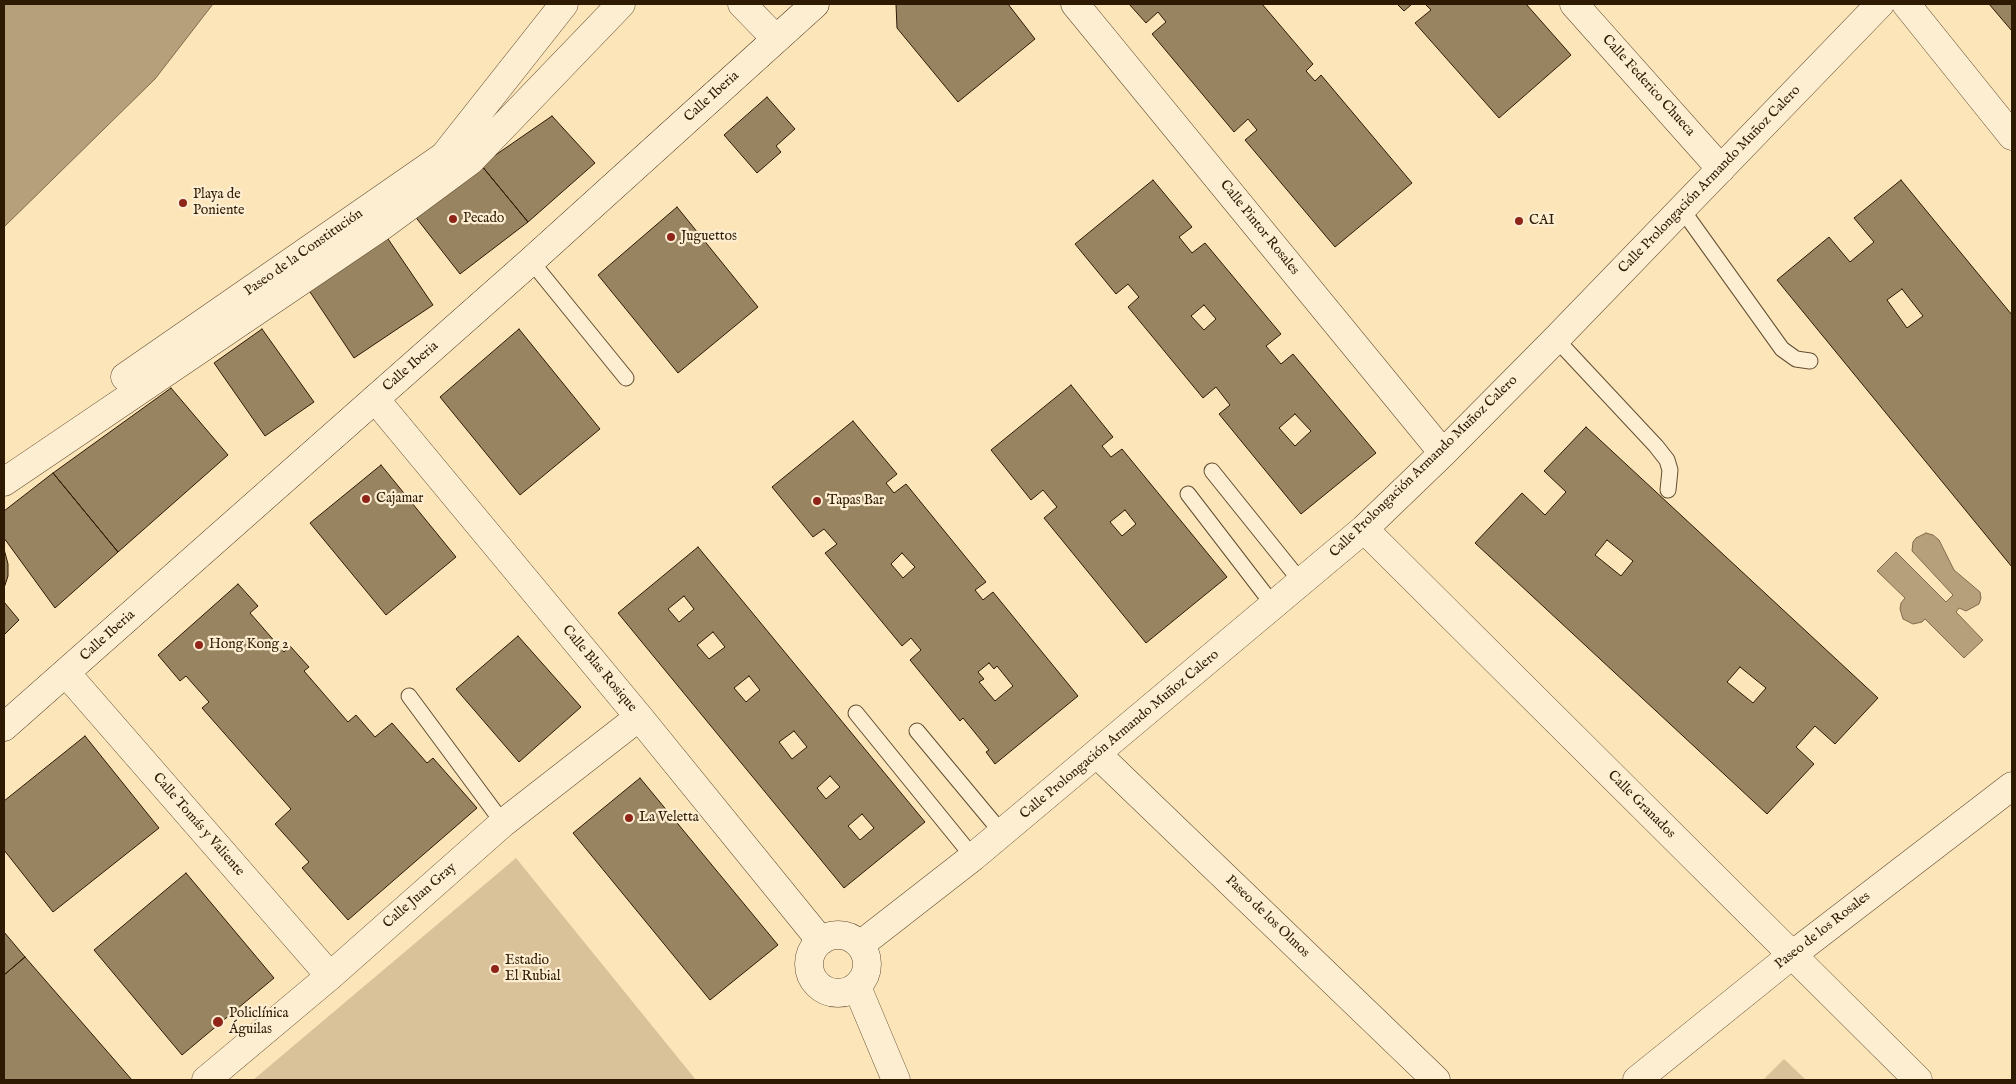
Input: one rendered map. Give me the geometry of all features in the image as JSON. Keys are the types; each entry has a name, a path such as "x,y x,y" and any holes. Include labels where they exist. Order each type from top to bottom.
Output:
{"street":[{"name":"Paseo de la Constitución","path":"4,460 444,156 564,4"},
{"path":"4,482 382,226 470,161 621,4"},
{"path":"742,4 776,38"},
{"name":"Calle Iberia","path":"4,727 531,261 815,4"},
{"name":"Calle Pintor Rosales","path":"1075,4 1443,453"},
{"name":"Calle Federico Chueca","path":"1574,4 1721,169"},
{"name":"Calle Prolongación Armando Muñoz Calero","path":"860,945 973,857 1302,583 1364,529 1443,453 1556,339 1880,4"},
{"path":"1906,4 2012,136"},
{"name":"Calle Blas Rosique","path":"375,399 639,717 820,941"},
{"name":"Calle Granados","path":"1364,529 1918,1080"},
{"name":"Calle Tomás y Valiente","path":"66,673 330,976"},
{"name":"Calle Juan Gray","path":"206,1080 330,976 504,823 639,717"},
{"name":"Paseo de los Olmos","path":"1097,754 1436,1080"},
{"name":"Paseo de los Rosales","path":"1637,1080 1792,955 2012,786"},
{"path":"835,935 842,935 860,945 866,957 868,967 865,976 856,987 847,992 835,993 826,991 818,985 812,977 809,966 810,956 820,941 835,935"},
{"path":"856,987 896,1080"}],"lane":[{"path":"1681,208 1782,349 1796,359 1810,361"},
{"path":"531,261 626,378"},
{"path":"1556,339 1667,460 1670,470 1668,490"},
{"path":"1212,471 1302,583"},
{"path":"1188,494 1274,606"},
{"path":"409,696 504,823"},
{"path":"856,713 973,857"},
{"path":"917,731 1002,833"}],"shaded area":[{"path":"4,4 213,4 155,79 4,227"},
{"path":"1926,533 1933,535 1939,540 1954,570 1980,592 1979,604 1966,611 1959,608 1956,612 1983,640 1964,658 1925,619 1922,622 1913,624 1903,619 1900,609 1901,603 1905,598 1877,571 1896,552 1946,602 1953,595 1912,551 1913,542 1916,538"},
{"name":"Estadio El Rubial","path":"516,858 696,1080 253,1080"},
{"path":"1784,1059 1806,1080 1763,1080"}],"building":[{"path":"896,4 1008,4 1035,39 958,102 897,28"},
{"path":"1129,4 1262,4 1313,64 1306,71 1315,81 1321,75 1412,183 1335,247 1245,140 1257,130 1248,119 1234,132 1152,34 1166,22 1158,12 1146,23"},
{"path":"1397,4 1412,4 1404,11"},
{"path":"1425,4 1526,4 1571,55 1499,118 1415,23 1431,10"},
{"path":"1989,4 2012,4 2012,31"},
{"path":"767,97 795,129 776,146 781,152 757,173 724,135"},
{"path":"552,116 595,163 528,222 481,165"},
{"path":"481,165 528,222 460,274 414,215"},
{"path":"1153,180 1192,227 1179,237 1192,253 1205,243 1281,334 1266,346 1281,364 1293,354 1376,453 1301,514 1219,414 1230,405 1216,387 1203,398 1128,307 1139,297 1128,284 1116,294 1075,244","holes":["1204,305 1216,319 1204,330 1191,316","1295,414 1311,431 1295,446 1279,428"]},
{"path":"1901,180 2012,315 2012,567 1777,280 1829,237 1850,262 1874,242 1854,218","holes":["1902,289 1923,316 1907,328 1887,300"]},
{"path":"677,207 758,307 678,373 598,275"},
{"path":"384,233 433,305 354,358 306,286"},
{"path":"262,329 314,402 265,436 214,363"},
{"path":"519,329 600,429 520,495 440,397"},
{"path":"1071,385 1113,437 1102,446 1111,457 1122,449 1227,577 1146,643 1044,518 1057,507 1043,490 1031,500 991,450","holes":["1125,510 1136,524 1122,536 1110,522"]},
{"path":"171,388 228,455 118,552 53,473"},
{"path":"853,421 897,474 886,483 894,493 906,484 986,582 975,590 983,600 993,592 1078,696 995,764 986,752 989,750 963,718 960,721 910,660 921,650 911,638 902,646 825,553 837,544 824,529 813,537 772,487","holes":["902,553 915,567 903,578 891,564","989,663 994,669 997,666 1013,686 995,701 979,682 984,679 978,672"]},
{"path":"1586,427 1878,698 1835,744 1815,726 1796,747 1814,764 1767,814 1475,543 1522,493 1545,515 1566,492 1544,471","holes":["1607,540 1633,561 1621,576 1595,555","1740,667 1766,688 1753,703 1727,682"]},
{"path":"381,465 456,557 386,615 310,523"},
{"path":"53,473 118,552 55,608 4,538 4,511"},
{"path":"698,547 925,822 844,888 618,613","holes":["684,596 694,609 679,622 668,609","713,632 725,647 709,659 697,645","749,676 760,690 746,702 734,688","794,731 807,747 792,759 779,742","830,776 840,787 826,799 817,788","862,814 874,828 860,840 848,826"]},
{"path":"4,549 8,564 8,576 4,588"},
{"path":"238,584 258,606 250,613 284,652 290,646 309,667 304,671 348,722 356,715 375,737 392,723 427,763 433,758 477,808 348,920 302,868 309,862 275,824 291,809 202,708 209,702 186,676 180,681 158,655"},
{"path":"4,602 19,620 4,635"},
{"path":"518,636 581,707 519,762 456,689"},
{"path":"85,736 159,828 53,912 4,850 4,801"},
{"path":"640,778 778,945 710,1000 573,833"},
{"path":"186,873 274,978 182,1055 94,950"},
{"path":"4,932 25,957 4,975"},
{"path":"25,957 132,1080 4,1080 4,975"}],"place":[{"name":"Playa de Poniente","path":"183,203"},
{"name":"Pecado","path":"453,219"},
{"name":"CAI","path":"1519,221"},
{"name":"Juguettos","path":"671,237"},
{"name":"Cajamar","path":"366,499"},
{"name":"Tapas Bar","path":"817,501"},
{"name":"Hong Kong 2","path":"199,645"},
{"name":"La Veletta","path":"629,818"},
{"name":"Estadio El Rubial","path":"495,969"},
{"name":"Policlínica Águilas","path":"218,1022"}]}
